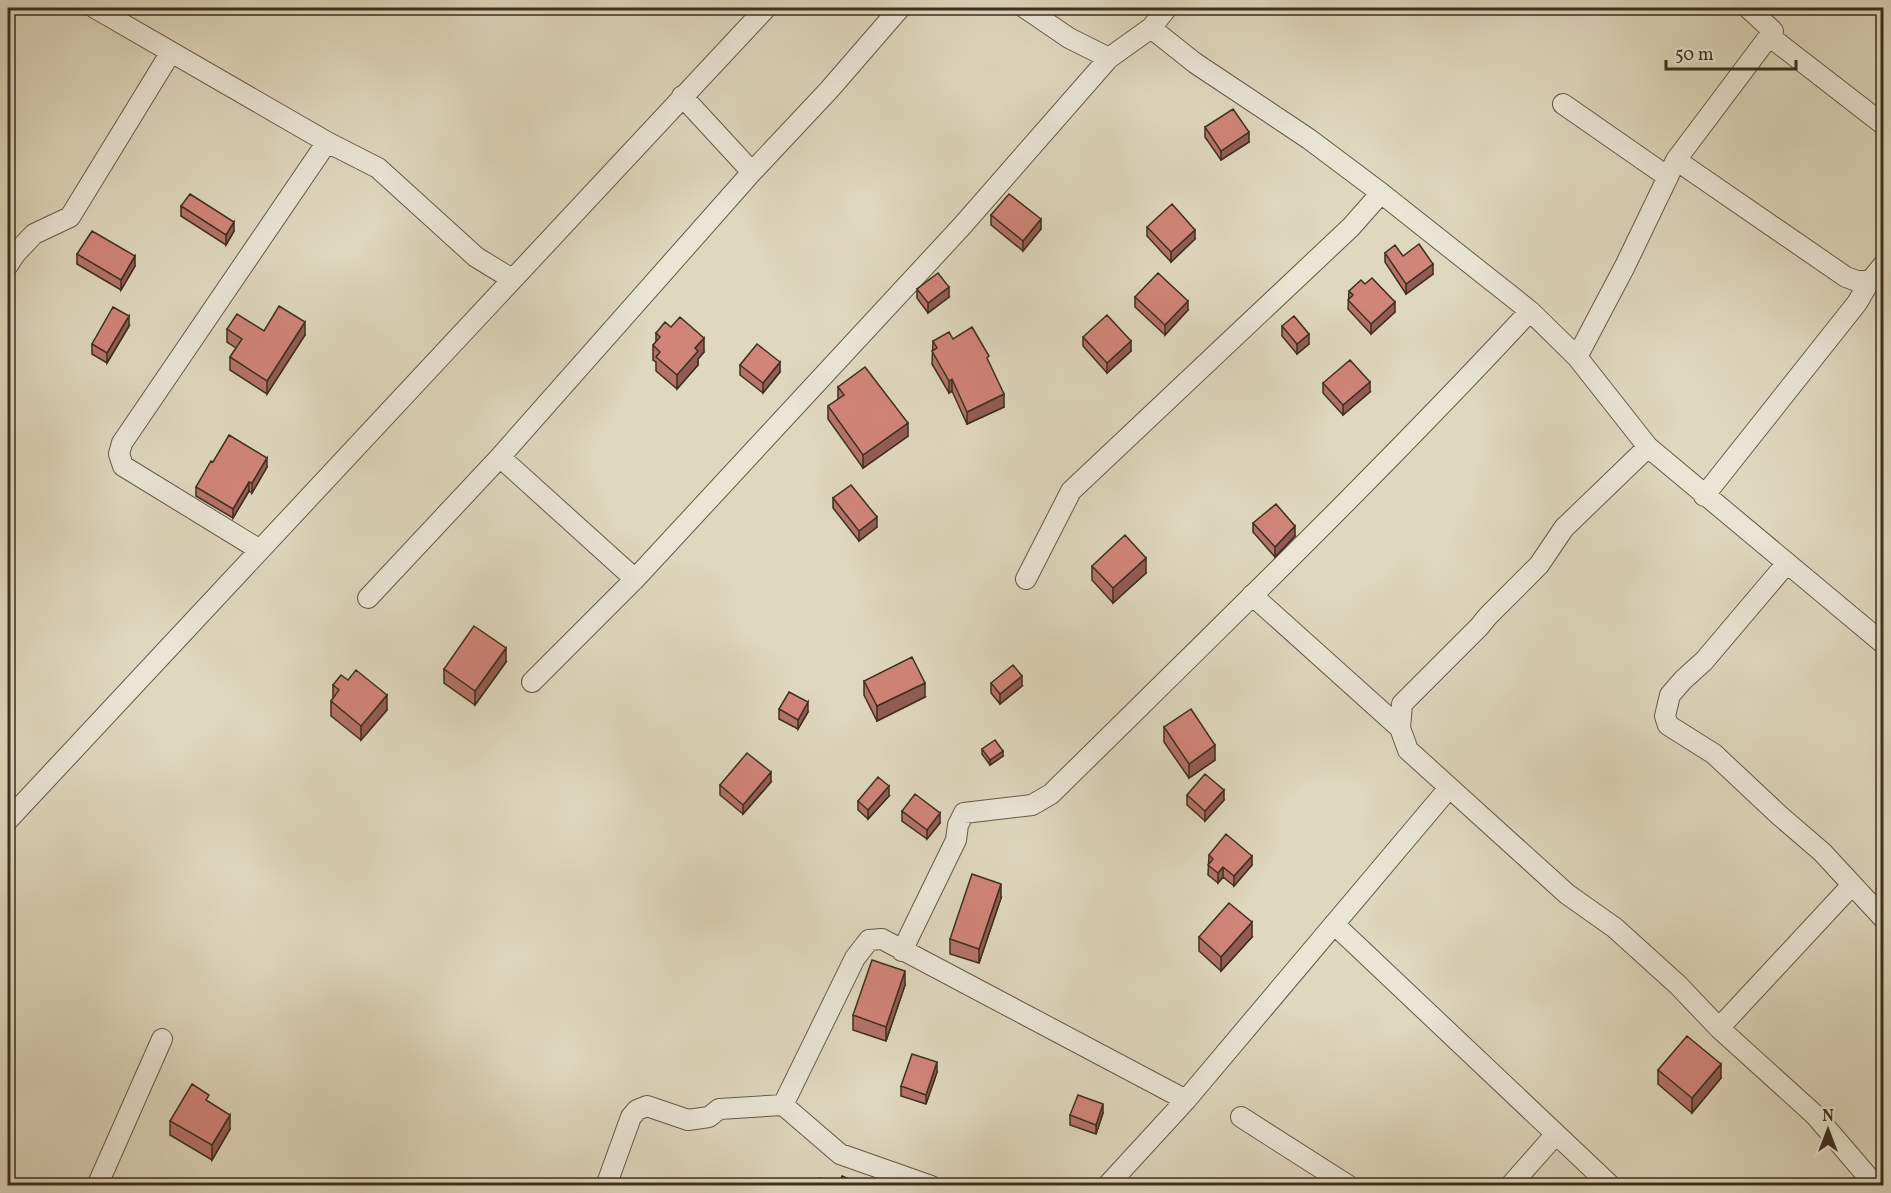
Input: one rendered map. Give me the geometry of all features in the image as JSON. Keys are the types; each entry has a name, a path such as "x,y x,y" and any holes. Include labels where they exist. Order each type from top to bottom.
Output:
{"street":[{"path":"95,8 327,142 378,168 477,257 512,279"},
{"path":"8,820 766,8"},
{"path":"368,598 500,457 900,8"},
{"path":"1025,8 1069,38 1109,58"},
{"path":"532,682 635,579 962,226 1109,58 1151,28 1167,8"},
{"path":"1577,357 1625,266 1672,168 1773,31 1748,8"},
{"path":"1151,28 1195,63 1309,139 1530,311 1577,357 1648,447 1870,635 1884,644"},
{"path":"1769,36 1884,125"},
{"path":"8,265 34,234 70,217 171,52"},
{"path":"682,96 752,172"},
{"path":"1563,104 1672,168 1846,277 1857,281 1870,281"},
{"path":"260,550 123,466 119,454 122,443 327,142"},
{"path":"1026,579 1071,491 1342,235 1381,193"},
{"path":"1704,496 1857,303 1870,281 1884,264"},
{"path":"902,951 956,840 958,825 964,813 1032,805 1051,795 1469,377 1530,311"},
{"path":"1648,447 1564,528 1539,565 1402,704 1400,728 1408,750 1567,894 1615,928 1678,985 1719,1028 1815,1115 1876,1185"},
{"path":"500,457 635,579"},
{"path":"1787,563 1704,661 1670,695 1665,716 1668,725 1714,754 1822,852 1884,918"},
{"path":"1252,595 1400,728"},
{"path":"1107,1185 1186,1100 1449,788"},
{"path":"1719,1028 1852,885"},
{"path":"1334,924 1611,1185"},
{"path":"783,1106 855,958 869,940 882,939 1186,1100"},
{"path":"97,1185 162,1039"},
{"path":"606,1185 631,1117 637,1110 647,1106 688,1120 709,1117 719,1109 783,1106 840,1154 930,1185"},
{"path":"1241,1117 1349,1185"},
{"path":"1510,1185 1556,1134"}],"building":[{"path":"1233,109 1249,132 1221,151 1205,127"},
{"path":"190,194 234,222 226,235 181,206"},
{"path":"1009,194 1041,219 1023,241 991,215"},
{"path":"1172,204 1195,230 1171,252 1147,227"},
{"path":"92,231 135,256 121,280 77,254"},
{"path":"1419,244 1433,264 1406,284 1385,253 1395,245 1403,256"},
{"path":"938,273 949,287 928,303 917,289"},
{"path":"1158,273 1188,301 1165,325 1135,297"},
{"path":"1372,278 1395,302 1371,324 1348,300 1353,295 1349,291 1361,280 1365,284"},
{"path":"279,306 305,322 267,381 230,357 242,339 227,329 237,314 264,331"},
{"path":"113,307 129,316 107,353 92,344"},
{"path":"1107,315 1131,341 1107,363 1083,337"},
{"path":"1294,316 1309,334 1297,344 1282,326"},
{"path":"680,317 704,338 695,348 698,351 677,375 656,357 660,352 653,345 660,337 656,333 665,322 671,327"},
{"path":"972,327 989,356 987,358 1004,394 967,412 952,379 949,381 932,351 937,348 933,341 949,332 953,339"},
{"path":"757,344 780,362 763,383 740,365"},
{"path":"1350,360 1370,382 1343,405 1323,383"},
{"path":"865,367 908,423 863,455 828,406 844,395 838,387"},
{"path":"229,435 267,458 233,509 196,487"},
{"path":"851,485 877,517 859,531 833,498"},
{"path":"1276,504 1295,526 1275,547 1253,523"},
{"path":"1125,535 1146,558 1113,588 1092,566"},
{"path":"474,626 506,648 475,691 444,669"},
{"path":"912,657 925,683 877,706 864,681"},
{"path":"1013,665 1022,676 1000,694 991,683"},
{"path":"356,670 387,695 361,726 331,701 339,690 333,685 341,675 348,680"},
{"path":"789,692 808,702 798,720 779,709"},
{"path":"1191,709 1215,745 1189,764 1164,727"},
{"path":"995,740 1003,751 990,760 982,749"},
{"path":"747,753 771,772 743,805 720,785"},
{"path":"1205,774 1224,790 1205,811 1187,795"},
{"path":"878,777 889,786 868,810 858,801"},
{"path":"915,794 940,813 927,830 902,811"},
{"path":"1226,834 1252,856 1234,876 1223,867 1218,873 1208,865 1213,859 1209,855"},
{"path":"972,874 1001,884 979,949 950,939"},
{"path":"1229,903 1252,922 1221,957 1199,937"},
{"path":"872,960 905,971 886,1027 853,1015"},
{"path":"1687,1036 1721,1064 1692,1098 1658,1070"},
{"path":"912,1054 937,1062 926,1095 901,1086"},
{"path":"192,1084 209,1095 206,1100 230,1115 212,1145 170,1121"},
{"path":"1078,1095 1103,1104 1096,1125 1070,1115"},
{"path":"842,1176 863,1185 838,1185"},
{"path":"819,1178 837,1185 816,1185"}]}
